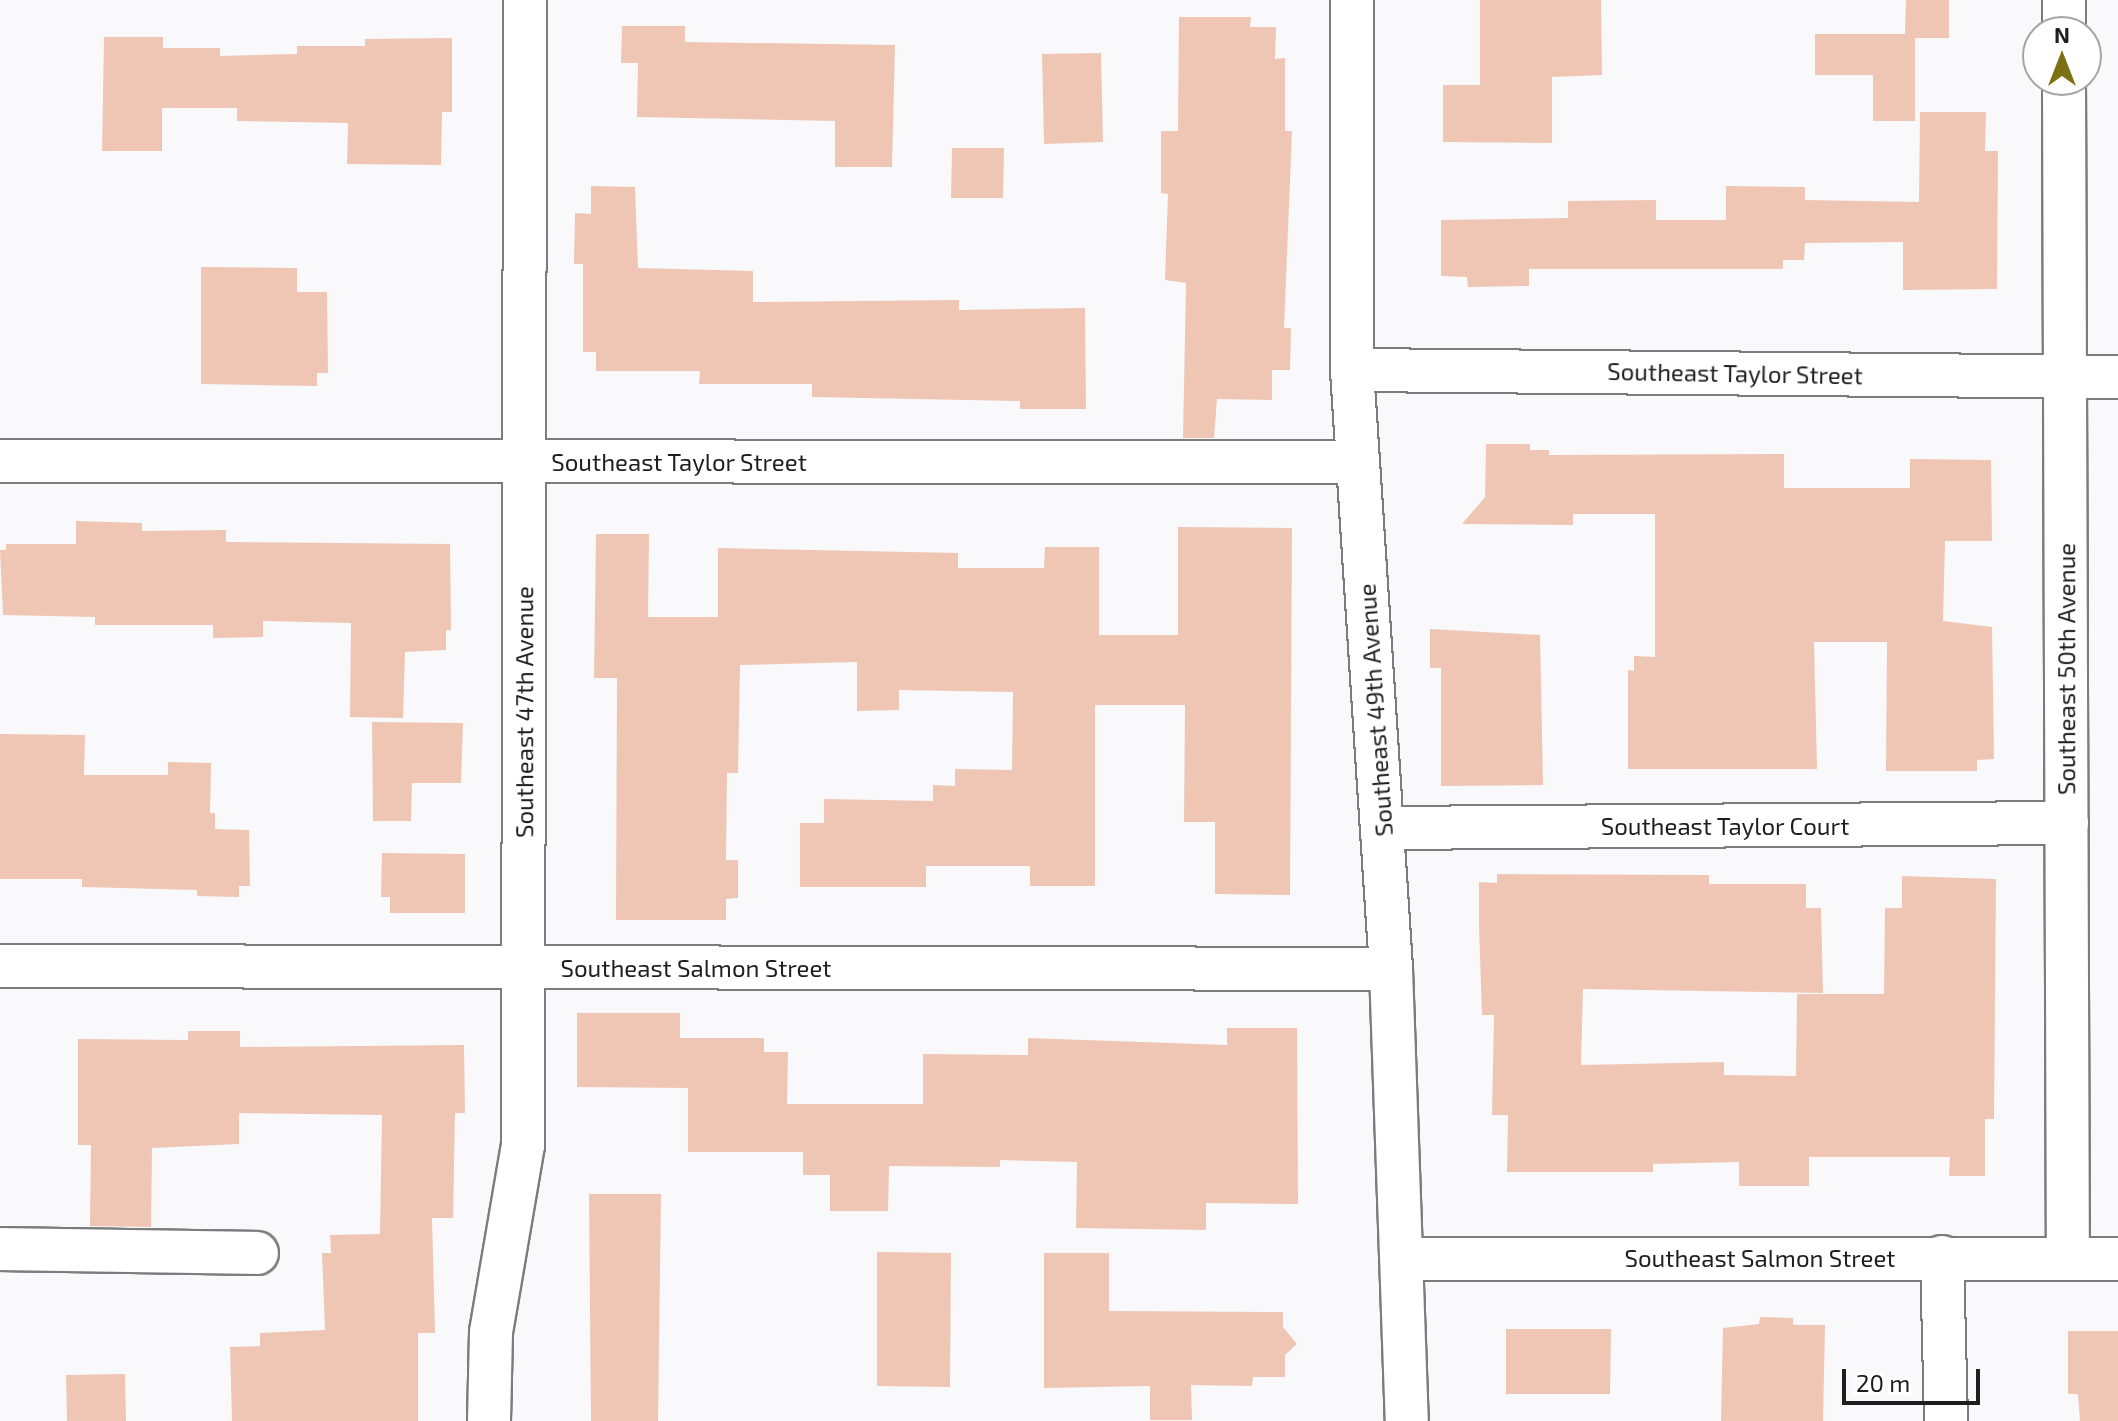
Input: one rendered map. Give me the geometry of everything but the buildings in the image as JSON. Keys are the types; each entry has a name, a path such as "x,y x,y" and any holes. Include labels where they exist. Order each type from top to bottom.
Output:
{"street":[{"name":"Southeast 47th Avenue","path":"489,1421 491,1332 523,1145 525,0"},
{"name":"Southeast 49th Avenue","path":"1352,0 1352,370 1384,828 1407,1421"},
{"name":"Southeast 50th Avenue","path":"2064,96 2068,1258"},
{"name":"Southeast Taylor Street","path":"1352,370 2118,377"},
{"name":"Southeast Taylor Street","path":"0,461 1358,462"},
{"name":"Southeast Taylor Court","path":"1384,828 2067,823"},
{"name":"Southeast Salmon Street","path":"0,966 1391,969"},
{"path":"0,1249 257,1253"},
{"path":"1942,1257 1946,1421"},
{"name":"Southeast Salmon Street","path":"1402,1259 2118,1259"}]}
